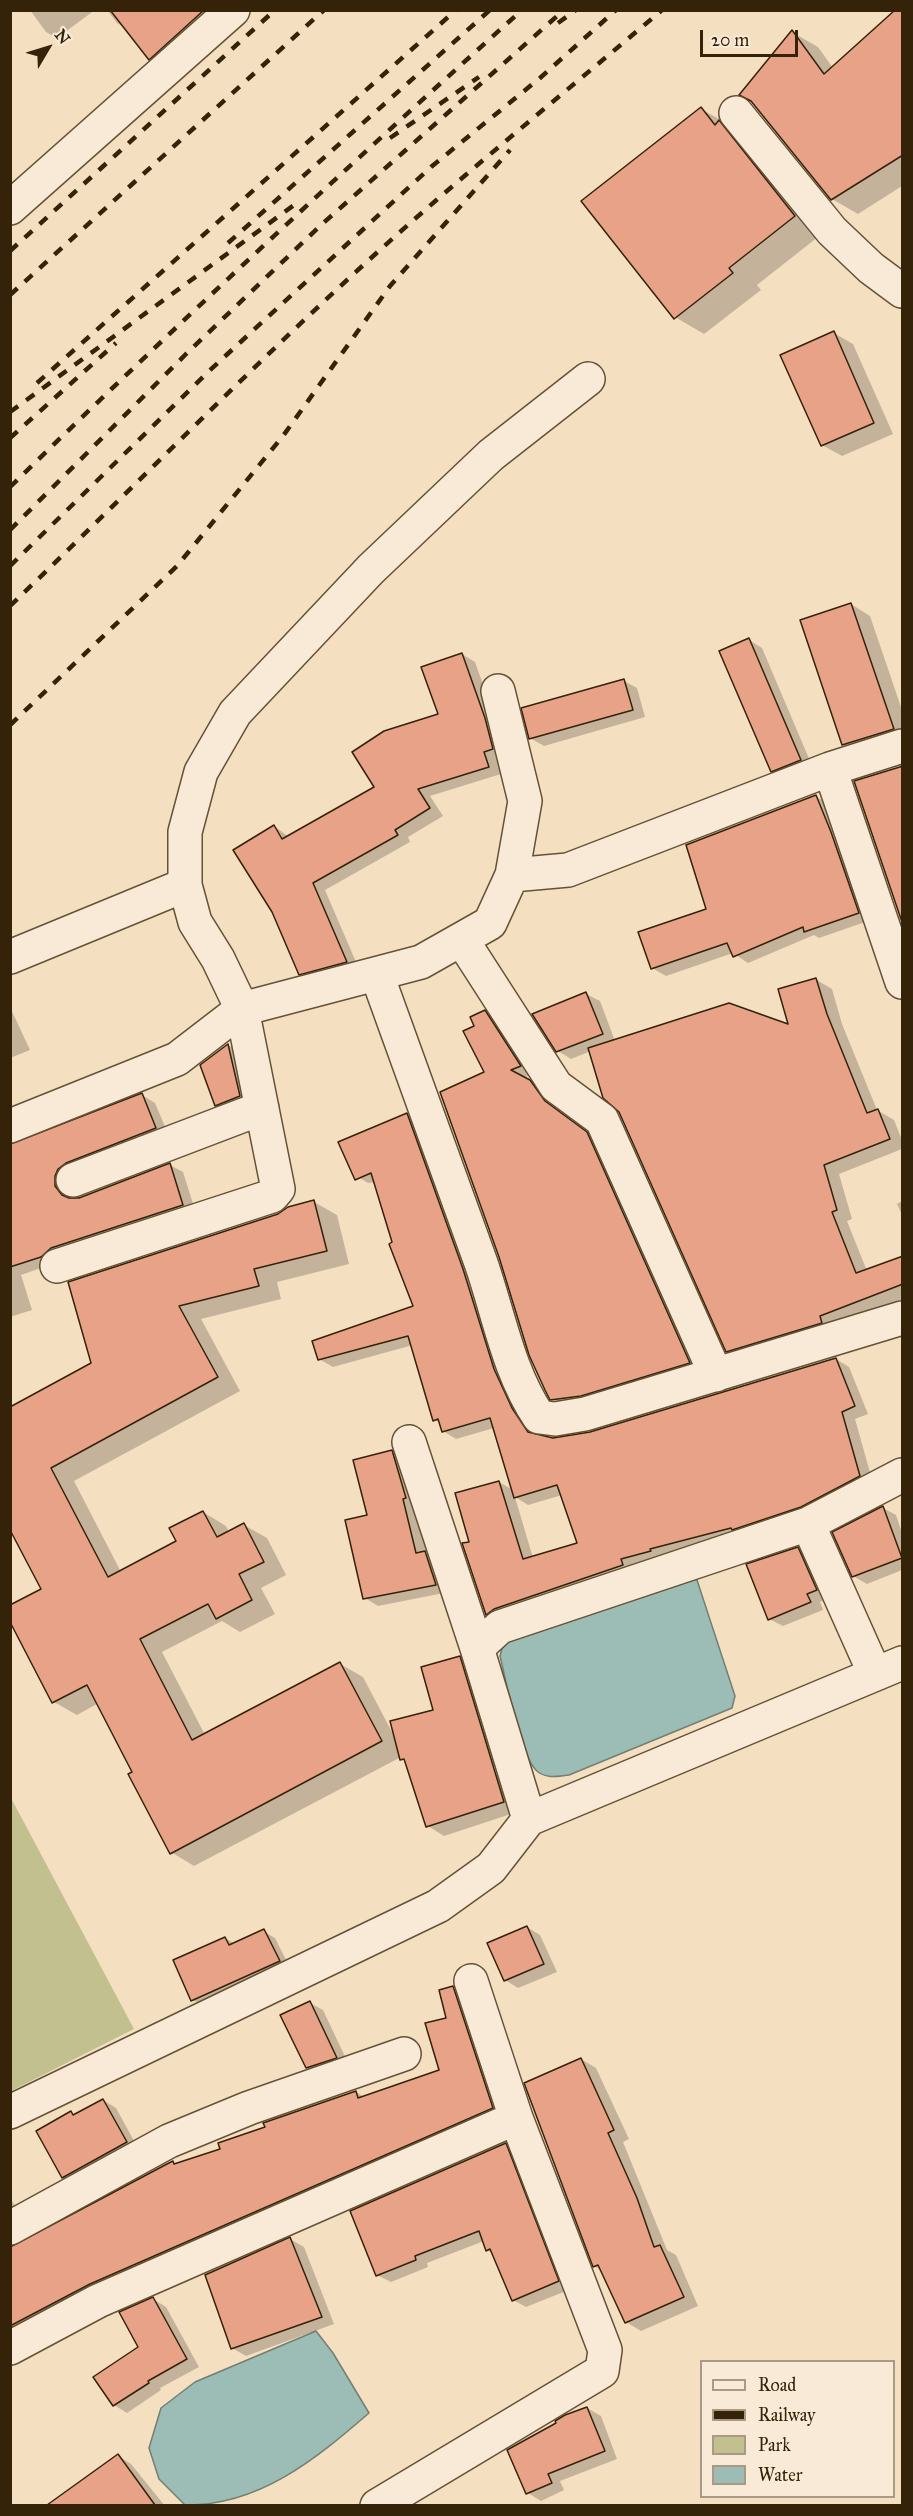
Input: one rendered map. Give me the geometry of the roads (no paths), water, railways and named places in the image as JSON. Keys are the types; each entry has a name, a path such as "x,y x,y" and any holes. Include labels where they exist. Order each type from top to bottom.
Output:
{"street":[{"path":"10,208 233,10"},
{"path":"736,113 832,231 871,268 903,291"},
{"path":"57,1266 272,1196 278,1190 279,1181 242,1009 218,958 195,922 185,885 185,832 201,772 235,713 371,569 491,455 588,379"},
{"path":"10,1126 177,1059 242,1009 421,962 490,923 512,875 525,801 498,691"},
{"path":"512,875 568,870 830,769 903,747"},
{"path":"830,769 903,982"},
{"path":"10,957 185,885"},
{"path":"462,940 556,1086 602,1120 716,1374"},
{"path":"377,975 482,1267 513,1368 527,1399 539,1417 555,1419 585,1414 903,1318"},
{"path":"73,1180 262,1108"},
{"path":"409,1442 530,1819"},
{"path":"477,1648 500,1627 808,1524 903,1474"},
{"path":"10,2112 438,1906 491,1868 530,1819 889,1668 808,1524"},
{"path":"377,2505 602,2371 605,2350 516,2118 471,1981"},
{"path":"10,2228 169,2141 249,2108 404,2054"},
{"path":"10,2348 98,2301 516,2118"}],"water":[{"path":"695,1574 735,1696 732,1708 569,1775 549,1776 538,1772 525,1751 515,1718 500,1656 503,1645 511,1638"},
{"path":"316,2331 333,2353 369,2413 307,2463 285,2477 238,2498 185,2505 159,2479 149,2448 161,2408 195,2382"}],"railway":[{"path":"10,251 275,10"},
{"path":"10,295 324,10"},
{"path":"37,383 456,10"},
{"path":"228,243 490,10"},
{"path":"10,487 263,246 522,10"},
{"path":"10,530 186,354 321,225 564,10"},
{"path":"558,23 576,10"},
{"path":"10,566 209,371 431,167 540,78 616,10"},
{"path":"10,606 359,269 471,170 662,10"},
{"path":"390,138 479,77"},
{"path":"10,725 177,566 283,436 390,286 510,150"},
{"path":"10,412 301,200"},
{"path":"10,438 116,343"}]}
